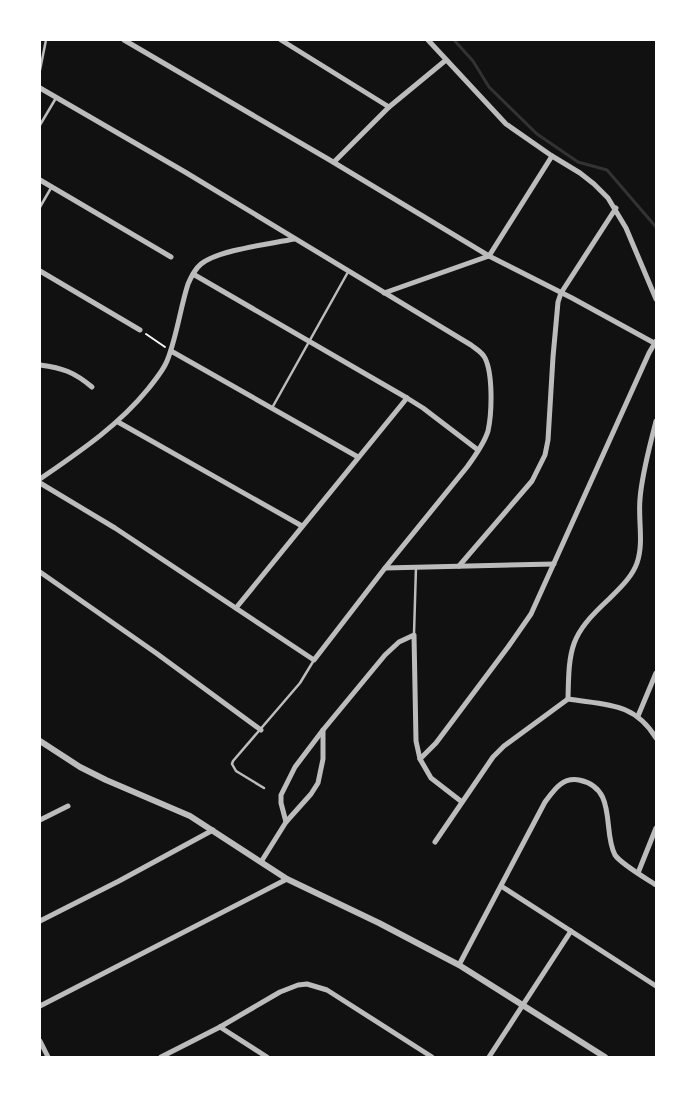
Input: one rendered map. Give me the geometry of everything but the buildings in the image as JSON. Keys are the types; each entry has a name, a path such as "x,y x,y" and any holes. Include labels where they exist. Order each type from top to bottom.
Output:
{"street":[{"path":"124,40 334,162 489,256 655,343 534,607 520,631 436,742 420,759"},
{"path":"280,40 389,107"},
{"path":"428,40 506,124 594,184 616,208 656,298"},
{"path":"334,162 389,107 446,60"},
{"path":"40,88 482,352 488,365 491,393 488,431 478,450 447,493 385,568 314,660 115,528 40,483"},
{"path":"384,293 489,256 552,156"},
{"path":"40,180 171,257"},
{"path":"459,566 532,481 546,455 558,302 561,293 616,208"},
{"path":"40,479 118,422 137,403 158,377 167,363 181,306 193,274 201,264 216,255 294,239"},
{"path":"40,271 140,330"},
{"path":"193,274 407,398 478,450"},
{"path":"171,351 358,457"},
{"path":"40,365 63,369 75,374 92,386"},
{"path":"236,608 407,398"},
{"path":"435,842 493,757 504,746 568,699 569,661 572,646 578,632 587,620 620,589 629,577 639,556 640,499 656,421"},
{"path":"118,422 302,526"},
{"path":"385,568 554,564"},
{"path":"40,572 156,653 261,730"},
{"path":"286,822 281,804 281,795 294,767 392,647 414,636 416,741 420,759 431,778 462,802"},
{"path":"638,716 656,673"},
{"path":"568,699 621,708 638,716 656,738"},
{"path":"261,862 286,822 311,794 318,783 324,759 323,730"},
{"path":"40,741 80,767 106,780 166,804 213,830 287,879 459,965 605,1057"},
{"path":"459,965 545,802 556,787 565,781 577,780 586,782 594,787 600,794 608,816 611,845 616,857 656,885"},
{"path":"40,820 68,806"},
{"path":"638,873 656,828"},
{"path":"40,921 213,830"},
{"path":"40,1006 287,879"},
{"path":"502,886 656,986"},
{"path":"488,1057 571,931"},
{"path":"161,1057 220,1027 280,992 298,985 307,984 327,990 432,1057"},
{"path":"220,1027 267,1057"},
{"path":"40,1040 48,1057"}],"lane":[{"path":"40,70 46,40"},
{"path":"40,125 57,97"},
{"path":"40,207 51,186"},
{"path":"272,408 348,272"},
{"path":"414,636 416,567"},
{"path":"264,788 236,771 232,764 300,683 314,660"}],"path":[{"path":"140,330 171,351"}],"waterway":[{"path":"454,40 473,61 489,87 537,134 578,162 607,170 656,227"}]}
